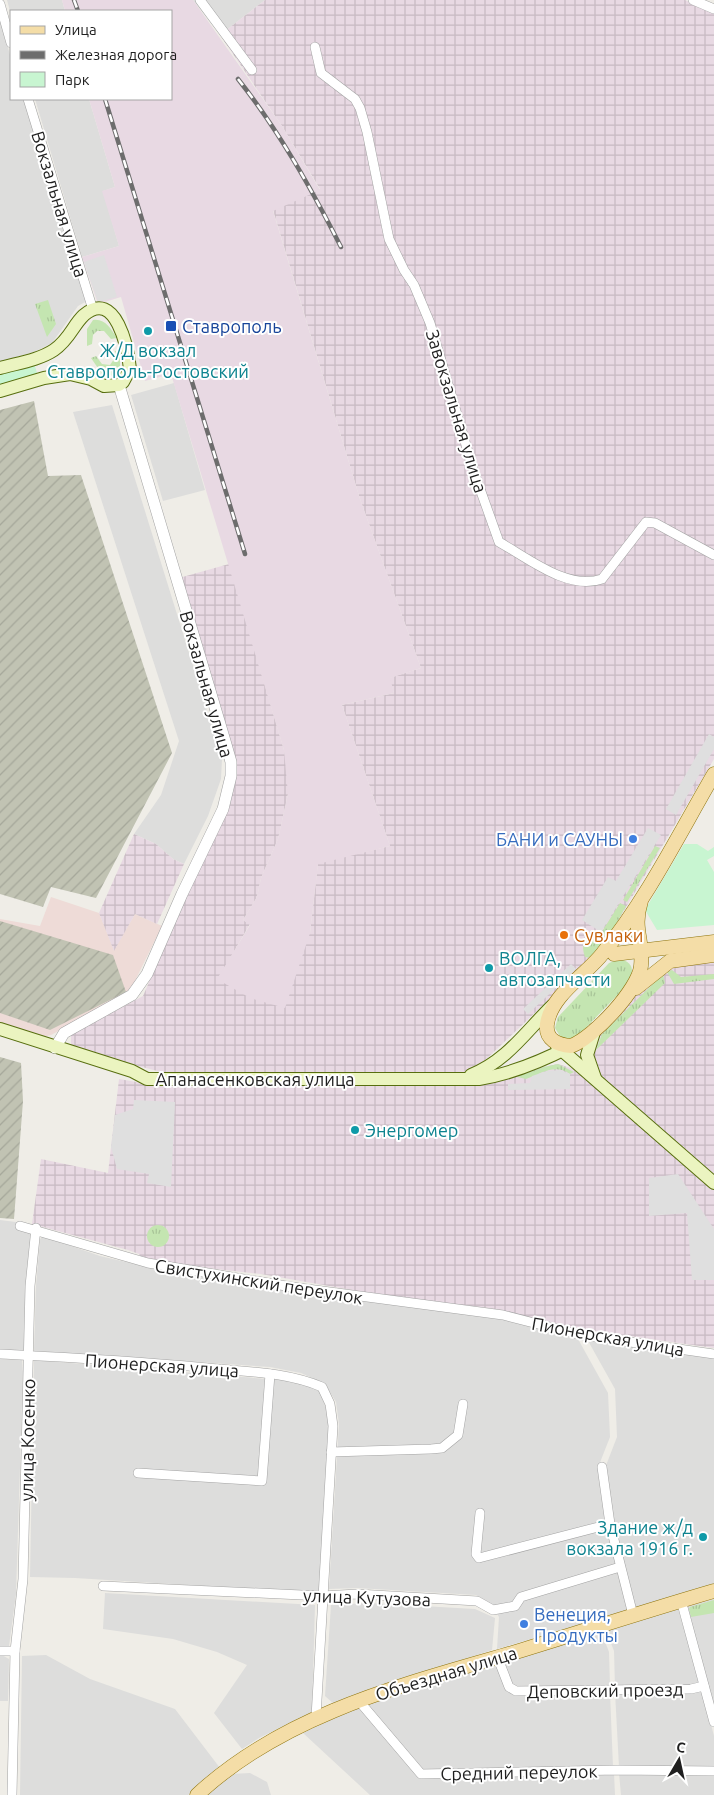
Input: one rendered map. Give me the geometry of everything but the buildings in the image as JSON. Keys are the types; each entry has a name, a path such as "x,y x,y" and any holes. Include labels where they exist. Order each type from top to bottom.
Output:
{"main road":[{"path":"0,368 50,352 67,340 78,326 80,319 93,310 108,312 119,322 130,368 128,376 119,385 104,386 91,379 70,374 44,378 0,391"},
{"path":"459,1078 483,1071 500,1060 603,954 641,901 714,774"},
{"path":"628,995 641,966 636,915 641,901"},
{"path":"636,928 644,942 658,948"},
{"path":"589,969 605,957 614,954 640,949 714,942"},
{"path":"614,954 622,954 632,960 635,965 637,978"},
{"path":"459,1078 491,1077 538,1062 567,1049 587,1037 650,975 670,962 714,954"},
{"path":"558,1000 547,1025 550,1039 567,1049 581,1068 714,1183"},
{"name":"Апанасенковская улица","path":"0,1029 132,1072 147,1079 459,1078"},
{"path":"595,1029 587,1055 598,1082"},
{"path":"538,1062 556,1060 581,1068"},
{"name":"Объездная улица","path":"197,1795 244,1757 316,1717 358,1701 497,1656 714,1591"}],"street":[{"path":"200,0 252,70"},
{"path":"693,0 714,10"},
{"path":"0,4 10,39"},
{"name":"Завокзальная улица","path":"315,47 321,73 355,99 360,108 389,239 404,270 414,285 430,323 474,472 499,542 552,571 580,582 592,583 602,579 646,522 655,522 714,555"},
{"name":"Вокзальная улица","path":"28,100 93,310"},
{"name":"Вокзальная улица","path":"55,1048 64,1033 132,995 148,974 182,894 223,810 231,776 225,741 119,385"},
{"name":"Свистухинский переулок","path":"20,1226 36,1228 100,1251 148,1263 292,1287 503,1315"},
{"name":"улица Косенко","path":"12,1795 15,1651 23,1579 30,1286 36,1228"},
{"name":"Пионерская улица","path":"503,1315 581,1335 714,1354"},
{"name":"Пионерская улица","path":"0,1354 155,1362 300,1378 322,1387 330,1404 333,1426 331,1452"},
{"path":"138,1473 262,1481 270,1374"},
{"path":"316,1717 331,1452 431,1450 442,1448 458,1435 463,1404"},
{"path":"602,1467 610,1524 633,1615"},
{"path":"480,1513 476,1554 479,1558 610,1524"},
{"name":"улица Кутузова","path":"104,1586 323,1596 357,1594 477,1601 493,1610 515,1606 521,1597 620,1567"},
{"path":"681,1600 714,1722"},
{"path":"0,1651 15,1651"},
{"name":"Деповский проезд","path":"497,1656 509,1688 516,1691 691,1689 704,1686"},
{"name":"Средний переулок","path":"358,1701 421,1774 617,1770 714,1771"}],"shaded area":[{"path":"7,0 62,0 65,10 10,10"},
{"path":"62,0 193,0 282,126 320,190 273,211 360,499 421,668 390,678 394,693 342,705 390,846 318,864 310,933 285,1008 250,998 217,979 250,925 243,920 257,897 261,878 278,839 288,794 284,750 171,374 145,381 121,297 98,304 82,257 119,246 102,191 115,187 89,100 172,100 172,10 65,10"},
{"path":"193,0 265,0 220,35"},
{"path":"265,0 685,0 714,13 714,759 600,951 480,1065 464,1072 176,1076 71,1048 71,1035 143,996 235,784 179,578 229,564 284,750 288,772 288,794 278,839 261,878 257,897 243,920 250,924 218,979 310,933 318,863 390,846 342,705 394,693 389,678 421,668 360,499 273,210 320,189 282,126 220,35"},
{"path":"0,21 10,55 10,100 24,100 87,301 78,306 52,343 34,352 0,362"},
{"path":"35,100 89,100 115,187 103,191 119,246 82,257"},
{"path":"104,255 117,297 98,302 84,262"},
{"path":"174,383 205,490 163,501 131,395"},
{"path":"34,401 48,476 81,475 172,753 96,898 51,887 43,907 0,894 0,410"},
{"path":"112,405 222,759 221,779 208,816 184,864 173,859 156,844 134,834 161,795 179,741 73,412"},
{"path":"709,734 714,737 714,749 676,815 666,809"},
{"path":"648,828 661,835 601,932 582,920 608,877 616,881"},
{"path":"134,834 156,844 173,859 184,864 157,924 135,914 114,951 99,913"},
{"path":"51,897 99,913 114,950 135,914 162,926 129,993 51,1035 39,1038 0,1023 0,919 40,926"},
{"path":"0,921 113,955 126,992 50,1030 0,1013"},
{"path":"714,958 714,1177 601,1079 591,1055 594,1040 631,997 665,968"},
{"path":"571,964 576,969 528,1014 523,1009"},
{"path":"0,1057 21,1063 23,1101 14,1219 0,1218"},
{"path":"558,1064 577,1070 714,1190 714,1348 579,1329 489,1308 386,1296 261,1274 142,1258 139,1254 128,1250 32,1224 41,1159 108,1173 119,1079 154,1085 175,1086 462,1084"},
{"path":"560,1070 570,1074 570,1089 508,1090 508,1084 530,1083 532,1076 547,1071"},
{"path":"134,1100 175,1102 171,1187 147,1183 149,1174 117,1169 111,1147 115,1115 133,1109"},
{"path":"678,1174 714,1229 714,1280 692,1280 687,1213 649,1216 649,1178"},
{"path":"0,1220 32,1224 26,1285 24,1351 0,1349"},
{"path":"43,1236 100,1256 148,1267 497,1318 578,1339 608,1393 610,1437 599,1465 606,1522 627,1611 497,1649 499,1617 492,1605 476,1595 357,1588 329,1589 339,1424 336,1402 325,1384 301,1373 270,1367 34,1351 36,1286 40,1239"},
{"path":"587,1339 714,1358 714,1586 634,1609 613,1522 605,1468 617,1437 615,1389"},
{"path":"0,1359 22,1360 23,1372 16,1594 9,1646 4,1649 0,1648"},
{"path":"34,1360 267,1379 260,1478 135,1469 135,1477 264,1485 273,1379 301,1383 319,1391 326,1408 329,1427 321,1588 315,1593 75,1578 30,1577"},
{"path":"105,1593 315,1605 312,1712 259,1738 242,1749 214,1713 247,1665 217,1652 173,1639 103,1629"},
{"path":"714,1599 714,1716 685,1607"},
{"path":"369,1603 475,1609 495,1618 492,1650 333,1703 325,1696 331,1605"},
{"path":"678,1609 701,1685 615,1687 614,1651 606,1630"},
{"path":"601,1631 609,1652 610,1687 518,1687 511,1684 503,1662"},
{"path":"0,1654 9,1659 8,1701 0,1701"},
{"path":"46,1655 90,1679 175,1709 220,1768 188,1795 20,1795 22,1656"},
{"path":"497,1664 507,1690 610,1693 613,1767 423,1772 367,1704"},
{"path":"702,1690 714,1736 714,1768 619,1767 615,1692"},
{"path":"358,1707 420,1778 614,1773 615,1795 370,1795 303,1733"},
{"path":"250,1773 267,1782 271,1795 206,1795 231,1774"},
{"path":"619,1773 694,1775 714,1773 714,1795 621,1795"}],"green space":[{"path":"48,300 56,324 47,337 35,304"},
{"path":"93,320 104,322 117,338 111,339 104,331 97,331 93,335 92,344 87,346 87,329"},
{"path":"120,350 120,366 114,376 102,374 91,358 96,356 102,364 110,365 114,359 115,351"},
{"path":"34,363 38,376 0,387 0,372"},
{"path":"684,844 697,844 708,851 714,847 714,856 707,860 714,872 714,925 657,930 645,910"},
{"path":"655,846 660,848 627,902 623,900"},
{"path":"620,903 626,906 605,944 591,958 585,957 583,945 585,938 594,930 601,933"},
{"path":"619,959 628,962 630,965 632,975 629,983 578,1036 568,1040 561,1038 555,1028 558,1017 609,963"},
{"path":"672,970 681,977 714,974 714,979 674,984 667,972"},
{"path":"663,974 665,983 596,1050 602,1034"},
{"path":"558,1064 574,1072 570,1074 553,1069 526,1079 517,1077 544,1067"},
{"path":"158,1225 166,1228 169,1236 166,1244 158,1247 150,1244 147,1236 150,1228"},
{"path":"714,1600 714,1613 691,1617 690,1607"}],"railway":[{"path":"74,0 78,10"},
{"path":"238,79 294,160 341,247"},
{"path":"105,100 245,554"}],"place":[{"name":"Ставрополь","path":"171,326"},
{"name":"Ж/Д вокзал Ставрополь-Ростовский","path":"148,331"},
{"name":"БАНИ и САУНЫ","path":"633,839"},
{"name":"Сувлаки","path":"564,935"},
{"name":"ВОЛГА, автозапчасти","path":"489,968"},
{"name":"Энергомер","path":"355,1130"},
{"name":"Здание ж/д вокзала 1916 г.","path":"703,1537"},
{"name":"Венеция, Продукты","path":"524,1624"}]}
